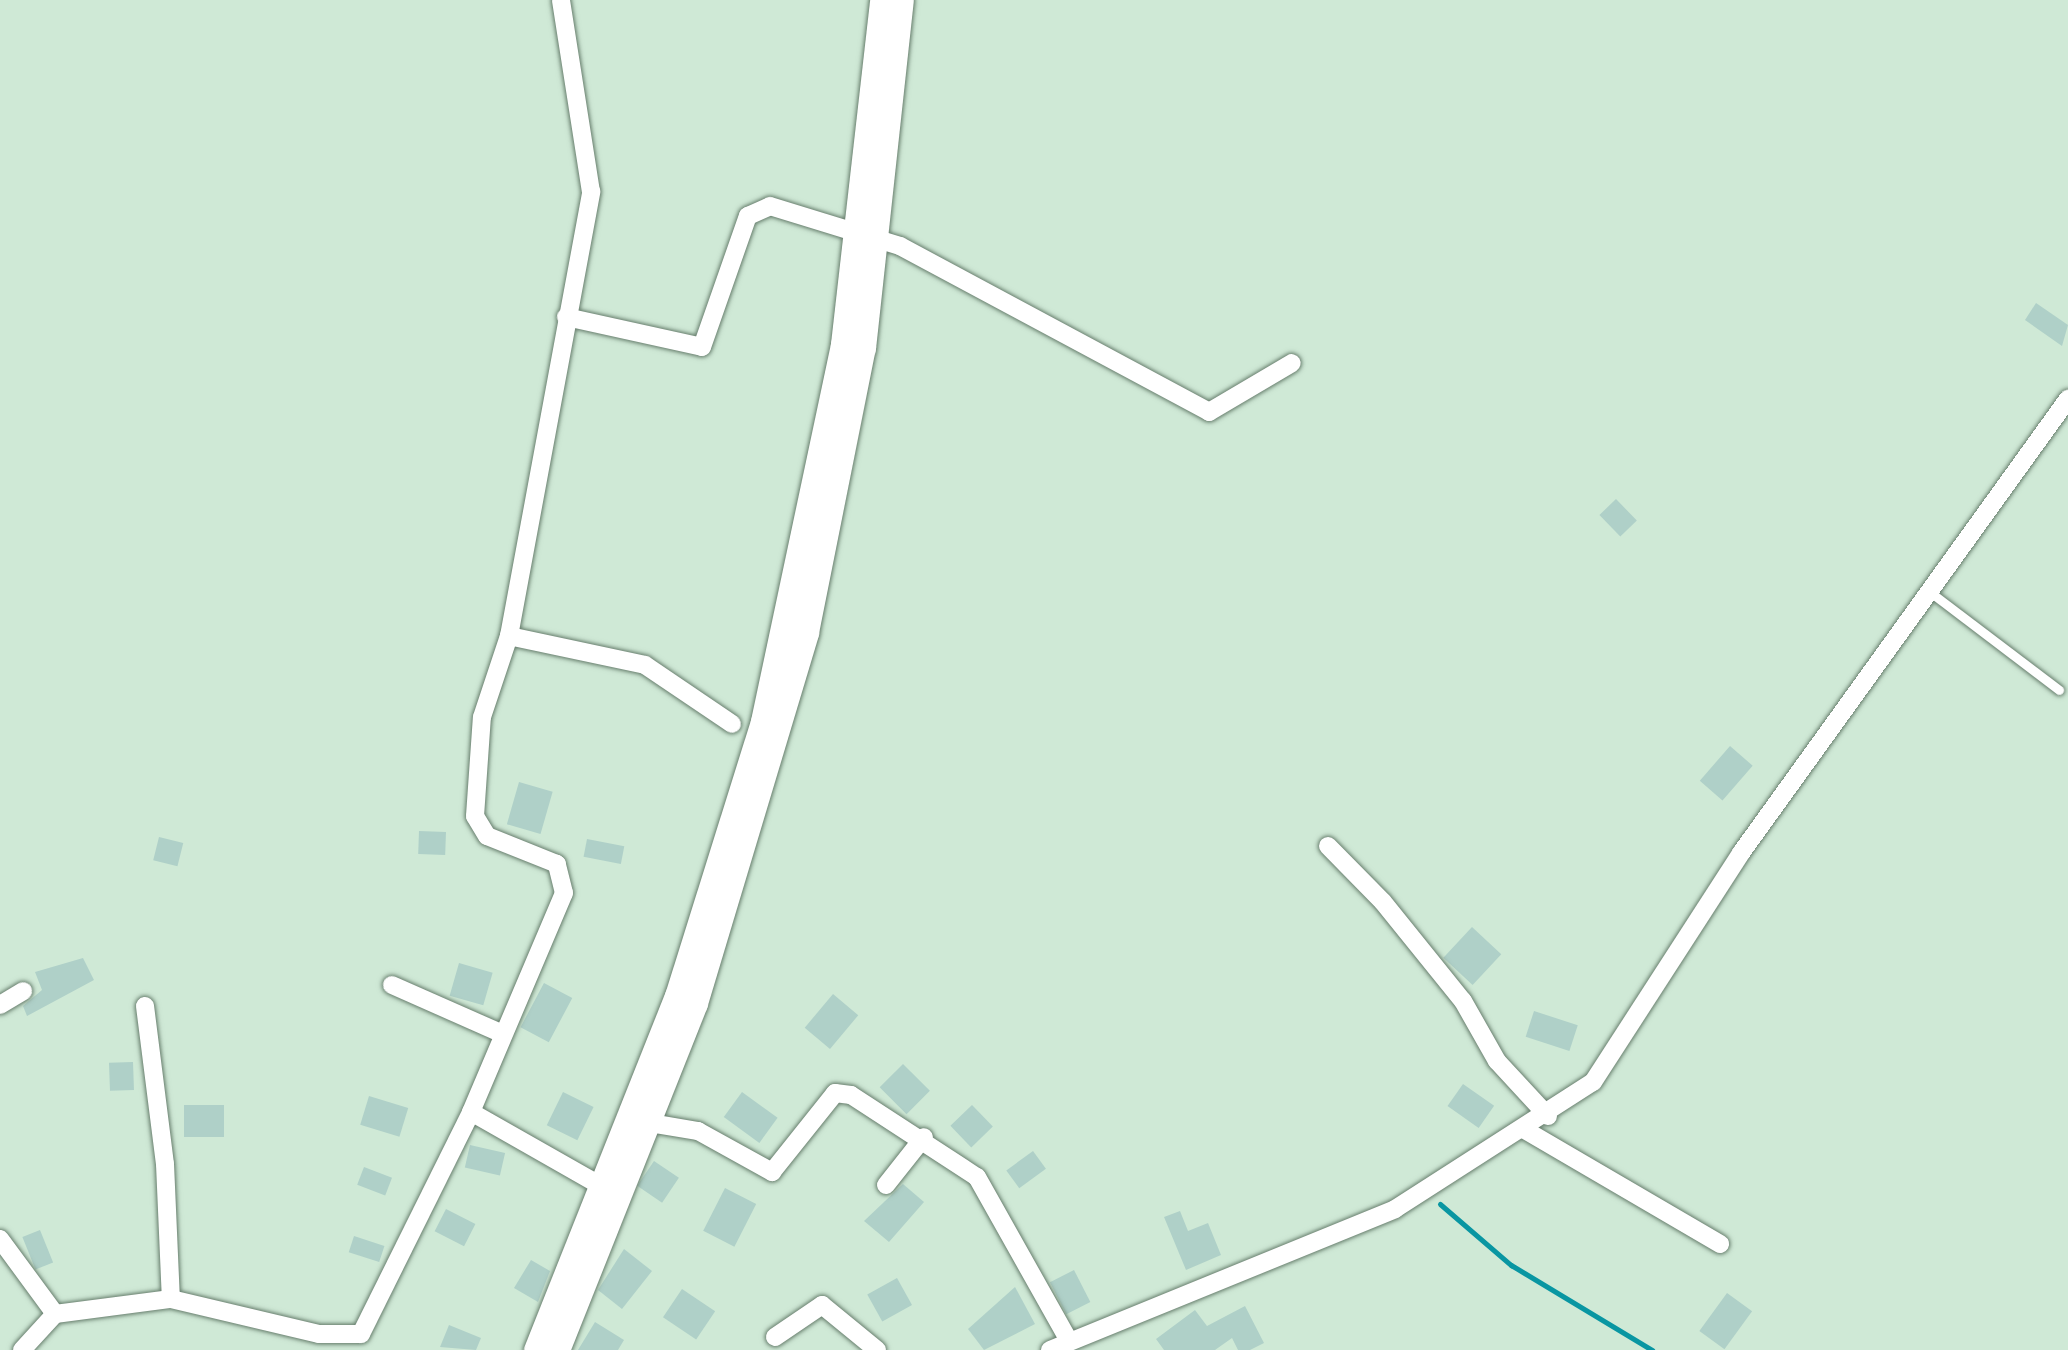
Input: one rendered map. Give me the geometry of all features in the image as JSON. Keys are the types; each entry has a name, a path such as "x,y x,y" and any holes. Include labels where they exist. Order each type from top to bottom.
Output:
{"main road":[{"path":"536,1350 677,996 762,721 869,236 882,0"},
{"path":"557,1350 650,1123 726,911 791,688 846,443 869,236 902,0"}],"street":[{"path":"22,1350 55,1314 171,1299 315,1342 352,1338 368,1327 470,1112 565,880 548,857 487,836 475,822 482,717 509,636 592,192 561,0"},
{"path":"566,317 694,350 708,344 752,209 782,208 869,236 1194,405 1215,412 1292,363"},
{"path":"1050,1350 1394,1208 1548,1116 1594,1082 1630,1036 1741,852 2068,398"},
{"path":"509,636 645,665 732,724"},
{"path":"1328,846 1394,916 1463,1001 1497,1061 1548,1116"},
{"path":"392,985 501,1033"},
{"path":"0,1005 23,991"},
{"path":"145,1006 165,1164 171,1299"},
{"path":"650,1123 698,1131 765,1172 779,1167 835,1093 924,1137 984,1187 1069,1341"},
{"path":"470,1112 603,1187"},
{"path":"1525,1130 1720,1244"},
{"path":"886,1185 924,1137"},
{"path":"0,1239 55,1314"},
{"path":"775,1337 822,1305 878,1350"}],"lane":[{"path":"1928,592 2059,690"}],"building":[{"path":"2036,303 2068,325 2062,346 2025,320"},
{"path":"1616,499 1637,521 1620,537 1599,515"},
{"path":"1730,746 1753,766 1722,800 1700,781"},
{"path":"519,782 553,792 541,834 507,824"},
{"path":"419,831 446,832 445,855 418,854"},
{"path":"159,837 183,843 177,866 153,860"},
{"path":"587,839 624,846 621,864 584,857"},
{"path":"1472,927 1501,954 1473,985 1443,958"},
{"path":"83,958 94,980 27,1016 23,1006 42,990 35,972"},
{"path":"459,963 493,973 483,1005 450,996"},
{"path":"544,983 572,998 549,1042 521,1027"},
{"path":"833,994 858,1015 830,1049 805,1028"},
{"path":"1534,1011 1578,1025 1569,1051 1526,1037"},
{"path":"133,1062 134,1090 110,1091 109,1063"},
{"path":"903,1064 930,1091 907,1114 880,1087"},
{"path":"1463,1084 1494,1106 1479,1128 1448,1106"},
{"path":"563,1092 594,1107 577,1140 547,1125"},
{"path":"742,1092 778,1118 759,1143 724,1117"},
{"path":"369,1096 408,1108 399,1137 360,1125"},
{"path":"184,1105 224,1105 224,1137 184,1137"},
{"path":"972,1105 993,1127 971,1147 950,1126"},
{"path":"470,1145 505,1153 500,1176 465,1167"},
{"path":"1033,1151 1046,1169 1019,1188 1006,1170"},
{"path":"654,1161 679,1178 662,1203 637,1186"},
{"path":"364,1167 392,1178 385,1195 357,1185"},
{"path":"903,1184 924,1202 889,1242 864,1221"},
{"path":"725,1188 756,1204 734,1247 703,1231"},
{"path":"446,1209 475,1224 464,1246 435,1231"},
{"path":"1180,1211 1188,1231 1208,1223 1221,1255 1186,1270 1164,1217"},
{"path":"40,1230 53,1262 35,1270 22,1237"},
{"path":"354,1236 384,1246 379,1262 349,1252"},
{"path":"624,1249 652,1271 622,1309 598,1290"},
{"path":"531,1260 550,1271 538,1302 514,1288"},
{"path":"1074,1270 1090,1302 1066,1314 1050,1282"},
{"path":"897,1278 912,1305 882,1322 867,1294"},
{"path":"1015,1287 1035,1324 984,1350 968,1329"},
{"path":"682,1289 715,1311 696,1340 663,1317"},
{"path":"1727,1293 1752,1311 1724,1349 1699,1331"},
{"path":"1245,1306 1264,1343 1250,1350 1238,1350 1232,1338 1215,1350 1164,1350 1156,1339 1195,1310 1207,1326"},
{"path":"595,1322 624,1340 618,1350 578,1350"},
{"path":"449,1325 481,1338 476,1350 440,1347"}],"waterway":[{"path":"1440,1204 1511,1265 1652,1350"}]}
